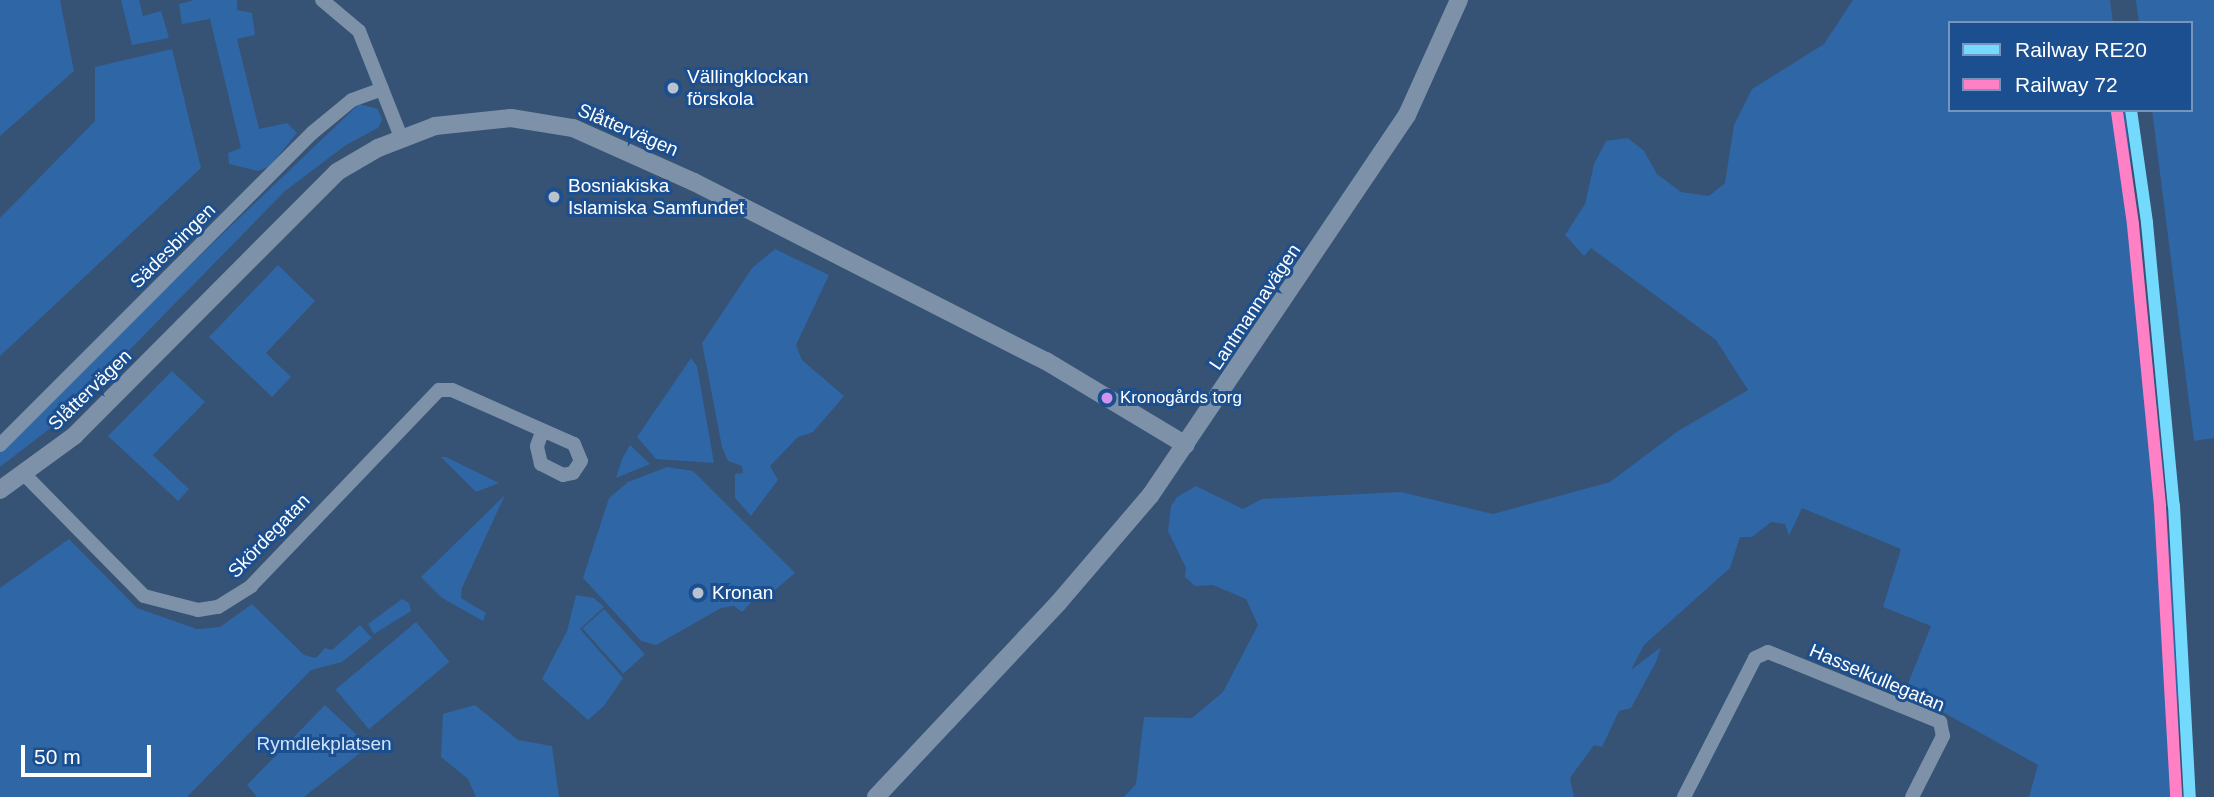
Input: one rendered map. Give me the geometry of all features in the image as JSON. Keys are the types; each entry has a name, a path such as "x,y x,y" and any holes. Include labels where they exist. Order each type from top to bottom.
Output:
{"street":[{"path":"322,0 359,31 401,137"},
{"name":"Lantmannavägen","path":"876,797 1115,540 1186,445 1407,115 1459,0"},
{"name":"Sädesbingen","path":"0,445 312,133 352,100 382,89"},
{"name":"Slåttervägen","path":"0,490 74,436 317,190 363,156 401,137 435,126 511,118 546,121 609,141 1046,361 1186,445"},
{"name":"Skördegatan","path":"24,474 144,596 198,610 218,607 251,586 439,390 452,390 542,432"},
{"name":"Hasselkullegatan","path":"1684,797 1762,653 1940,722 1943,736 1912,797"}],"green space":[{"path":"0,0 60,0 74,71 0,136"},
{"path":"121,0 139,0 143,16 161,11 169,38 132,45"},
{"path":"194,0 237,0 237,10 252,13 255,35 237,39 259,129 287,123 297,133 270,166 258,171 229,164 228,153 241,148 210,19 182,24 179,4"},
{"path":"1853,0 2110,0 2113,21 1948,21 1948,112 2125,112 2161,446 2177,642 2180,797 2029,797 2038,765 1905,691 1931,626 1883,607 1901,549 1802,508 1789,536 1785,524 1771,522 1752,537 1740,537 1730,568 1644,645 1631,670 1661,647 1656,662 1631,708 1619,711 1602,747 1594,745 1570,778 1574,797 1124,797 1136,784 1144,717 1192,718 1223,692 1258,625 1246,599 1213,585 1195,586 1185,577 1186,568 1168,531 1171,506 1177,497 1196,486 1243,509 1262,499 1401,492 1493,514 1610,482 1678,431 1748,390 1716,340 1591,248 1584,256 1565,235 1585,204 1594,164 1606,141 1628,138 1644,151 1657,174 1681,192 1709,196 1725,183 1734,125 1752,89 1824,44"},
{"path":"2136,0 2214,0 2214,438 2194,441 2152,112 2193,112 2193,21 2139,21"},
{"path":"172,49 201,168 0,356 0,218 95,121 95,67"},
{"path":"359,104 378,109 382,120 378,128 346,145 285,191 61,420 0,467 0,446"},
{"path":"775,249 829,275 796,345 802,360 844,396 813,432 798,437 770,466 778,480 751,516 735,498 735,474 743,473 742,466 728,461 722,447 702,343 752,268"},
{"path":"278,265 315,301 266,353 291,377 272,397 209,337"},
{"path":"691,358 697,366 714,463 656,459 637,437"},
{"path":"172,371 205,402 153,455 189,489 178,501 108,436"},
{"path":"630,445 650,464 616,478 622,459"},
{"path":"441,457 446,457 499,483 476,492"},
{"path":"667,467 693,471 795,573 775,590 757,596 742,612 734,606 721,608 656,645 641,641 583,578 609,498 628,482"},
{"path":"505,495 462,588 461,598 486,613 483,621 442,598 421,577"},
{"path":"69,539 137,608 197,629 220,627 252,604 304,655 316,658 325,648 332,650 360,625 372,638 342,662 311,670 187,797 0,797 0,588"},
{"path":"576,595 594,598 604,607 580,629 623,678 604,706 588,720 542,679 567,631"},
{"path":"402,599 409,603 411,611 374,634 368,624"},
{"path":"604,609 645,654 623,674 582,628"},
{"path":"416,622 449,662 369,729 336,689"},
{"name":"Rymdlekplatsen","path":"325,705 369,746 304,797 257,797 247,785"},
{"path":"475,705 518,740 552,746 559,797 476,797 468,779 441,757 443,714"}],"rail line":[{"name":"72","path":"2117,112 2133,225 2160,507 2176,797"},
{"name":"RE20","path":"2131,112 2147,223 2174,506 2190,797"}],"place":[{"name":"Vällingklockan förskola","path":"673,88"},
{"name":"Bosniakiska Islamiska Samfundet","path":"554,197"},
{"name":"Kronogårds torg","path":"1107,398"},
{"name":"Kronan","path":"698,593"}]}
